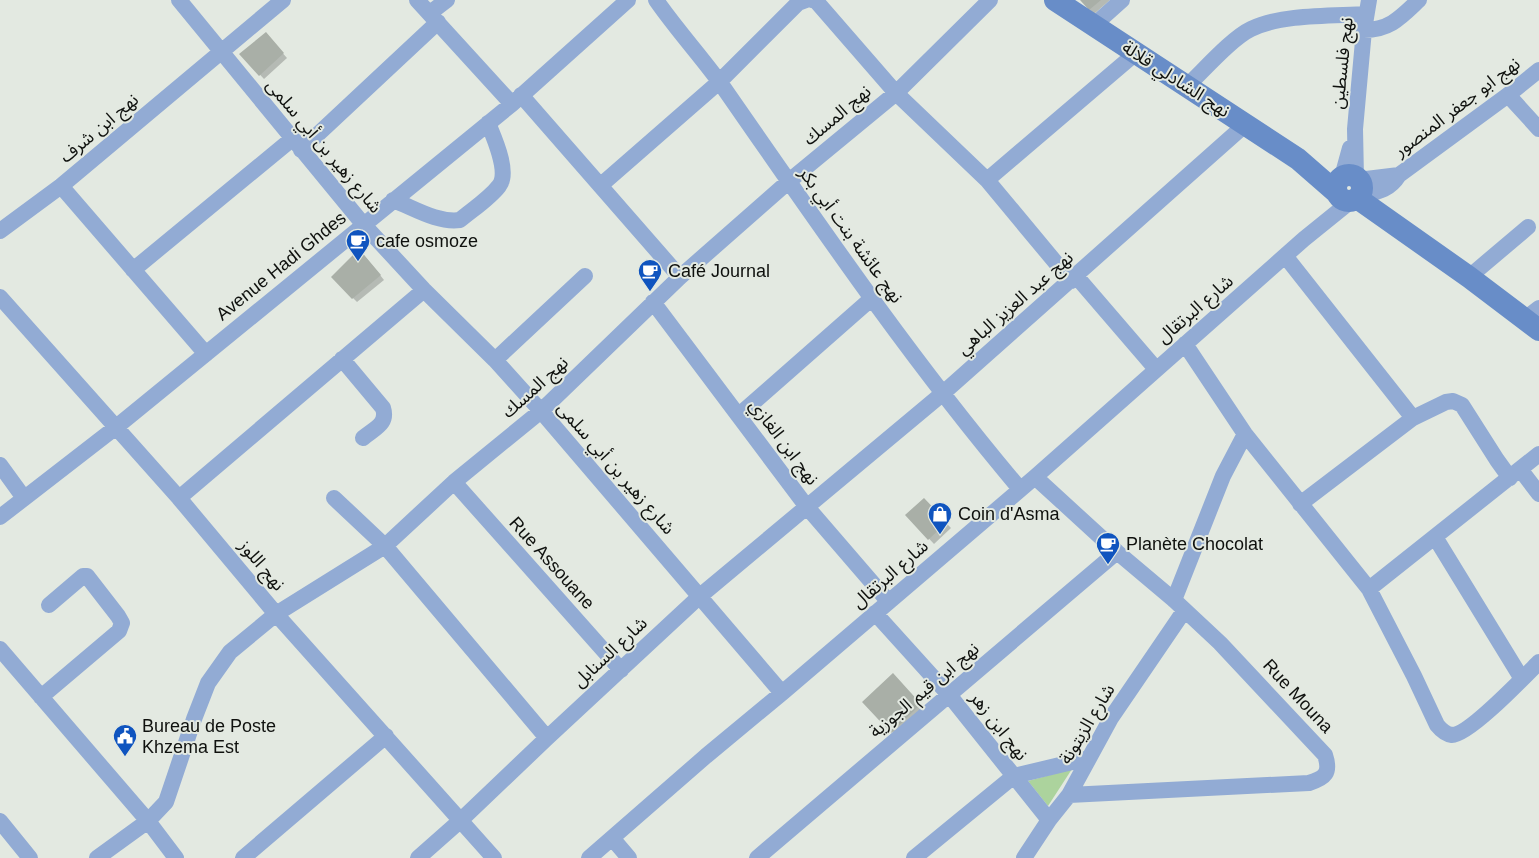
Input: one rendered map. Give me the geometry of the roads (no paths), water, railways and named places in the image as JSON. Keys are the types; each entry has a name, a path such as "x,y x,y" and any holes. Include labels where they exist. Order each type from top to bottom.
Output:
{"street":[{"name":"شارع زهير بن أبي سلمى","path":"179,0 362,224 424,290 495,360 541,411 782,693"},
{"name":"نهج ابن شرف","path":"0,232 61,186 283,0"},
{"path":"417,0 601,185 680,277"},
{"path":"133,270 296,144 434,18 447,0"},
{"name":"Avenue Hadi Ghdes","path":"0,517 115,428 362,224 517,100 628,0"},
{"name":"نهج عائشة بنت أبي بكر","path":"656,0 719,82 871,299 942,394 1020,489"},
{"path":"601,185 719,82 798,3 806,0"},
{"path":"812,0 816,1 896,92 988,180 1073,278 1156,369"},
{"name":"نهج المسك","path":"97,858 148,821 166,802 208,683 230,652 276,614 384,546 454,482 541,411 680,277 788,182 896,92 990,0"},
{"name":"نهج الشادلي قلالة","path":"1055,0 1298,159 1349,189"},
{"path":"1093,26 1122,0"},
{"path":"1187,86 1230,45 1250,29 1272,21 1366,15 1378,30 1395,22 1419,0"},
{"name":"نهج فلسطين","path":"1349,189 1366,15"},
{"path":"988,180 1136,53"},
{"name":"نهج ابو جعفر المنصور","path":"1349,189 1372,194 1392,186 1399,175 1539,70"},
{"path":"1508,95 1539,129"},
{"path":"393,200 440,219 460,220 500,185 504,172 488,123"},
{"name":"نهج عبد العزيز الباهي","path":"807,507 942,394 1246,124"},
{"path":"61,186 206,354"},
{"path":"1349,189 1469,277 1534,319"},
{"name":"شارع البرتقال","path":"588,858 875,614 1286,257 1349,189"},
{"path":"1469,277 1528,227"},
{"path":"1286,257 1413,418"},
{"path":"495,360 585,276"},
{"path":"179,498 424,290"},
{"name":"نهج اللوز","path":"0,297 179,498 276,614 494,858"},
{"path":"739,415 871,299"},
{"name":"نهج ابن الغازي","path":"653,302 807,507 888,601"},
{"path":"1185,344 1245,434 1369,590 1414,676 1430,712 1442,731 1452,735 1471,726 1539,662"},
{"path":"342,359 383,408 385,415 383,422 363,438"},
{"path":"1300,504 1413,418 1446,402 1453,401 1462,404 1497,460 1539,494"},
{"name":"شارع الزيتونة","path":"1024,858 1049,820 1069,795 1111,718 1179,606 1223,476 1245,434"},
{"path":"1369,590 1539,454"},
{"path":"0,465 24,498"},
{"name":"Rue Mouna","path":"1034,477 1220,643 1325,755 1328,763 1324,777 1308,783 1069,795"},
{"name":"Rue Assouane","path":"454,482 621,670"},
{"path":"334,498 384,546 547,738"},
{"name":"شارع السنابل","path":"418,858 462,820 700,596 807,507"},
{"path":"1435,537 1522,679"},
{"name":"نهج ابن قيم الجوزية","path":"757,858 950,696 1117,552"},
{"path":"41,697 119,631 122,623 87,576 83,576 49,605"},
{"name":"نهج ابن زهر","path":"875,614 950,696 1049,820"},
{"path":"1,651 148,821 176,858"},
{"path":"243,858 386,736"},
{"path":"914,858 1014,776 1089,758"},
{"path":"0,821 30,858"},
{"path":"612,838 629,858"}],"place":[{"name":"cafe osmoze","path":"358,262"},
{"name":"Café Journal","path":"650,292"},
{"name":"Coin d'Asma","path":"940,535"},
{"name":"Planète Chocolat","path":"1108,565"},
{"name":"Bureau de Poste Khzema Est","path":"125,757"}]}
